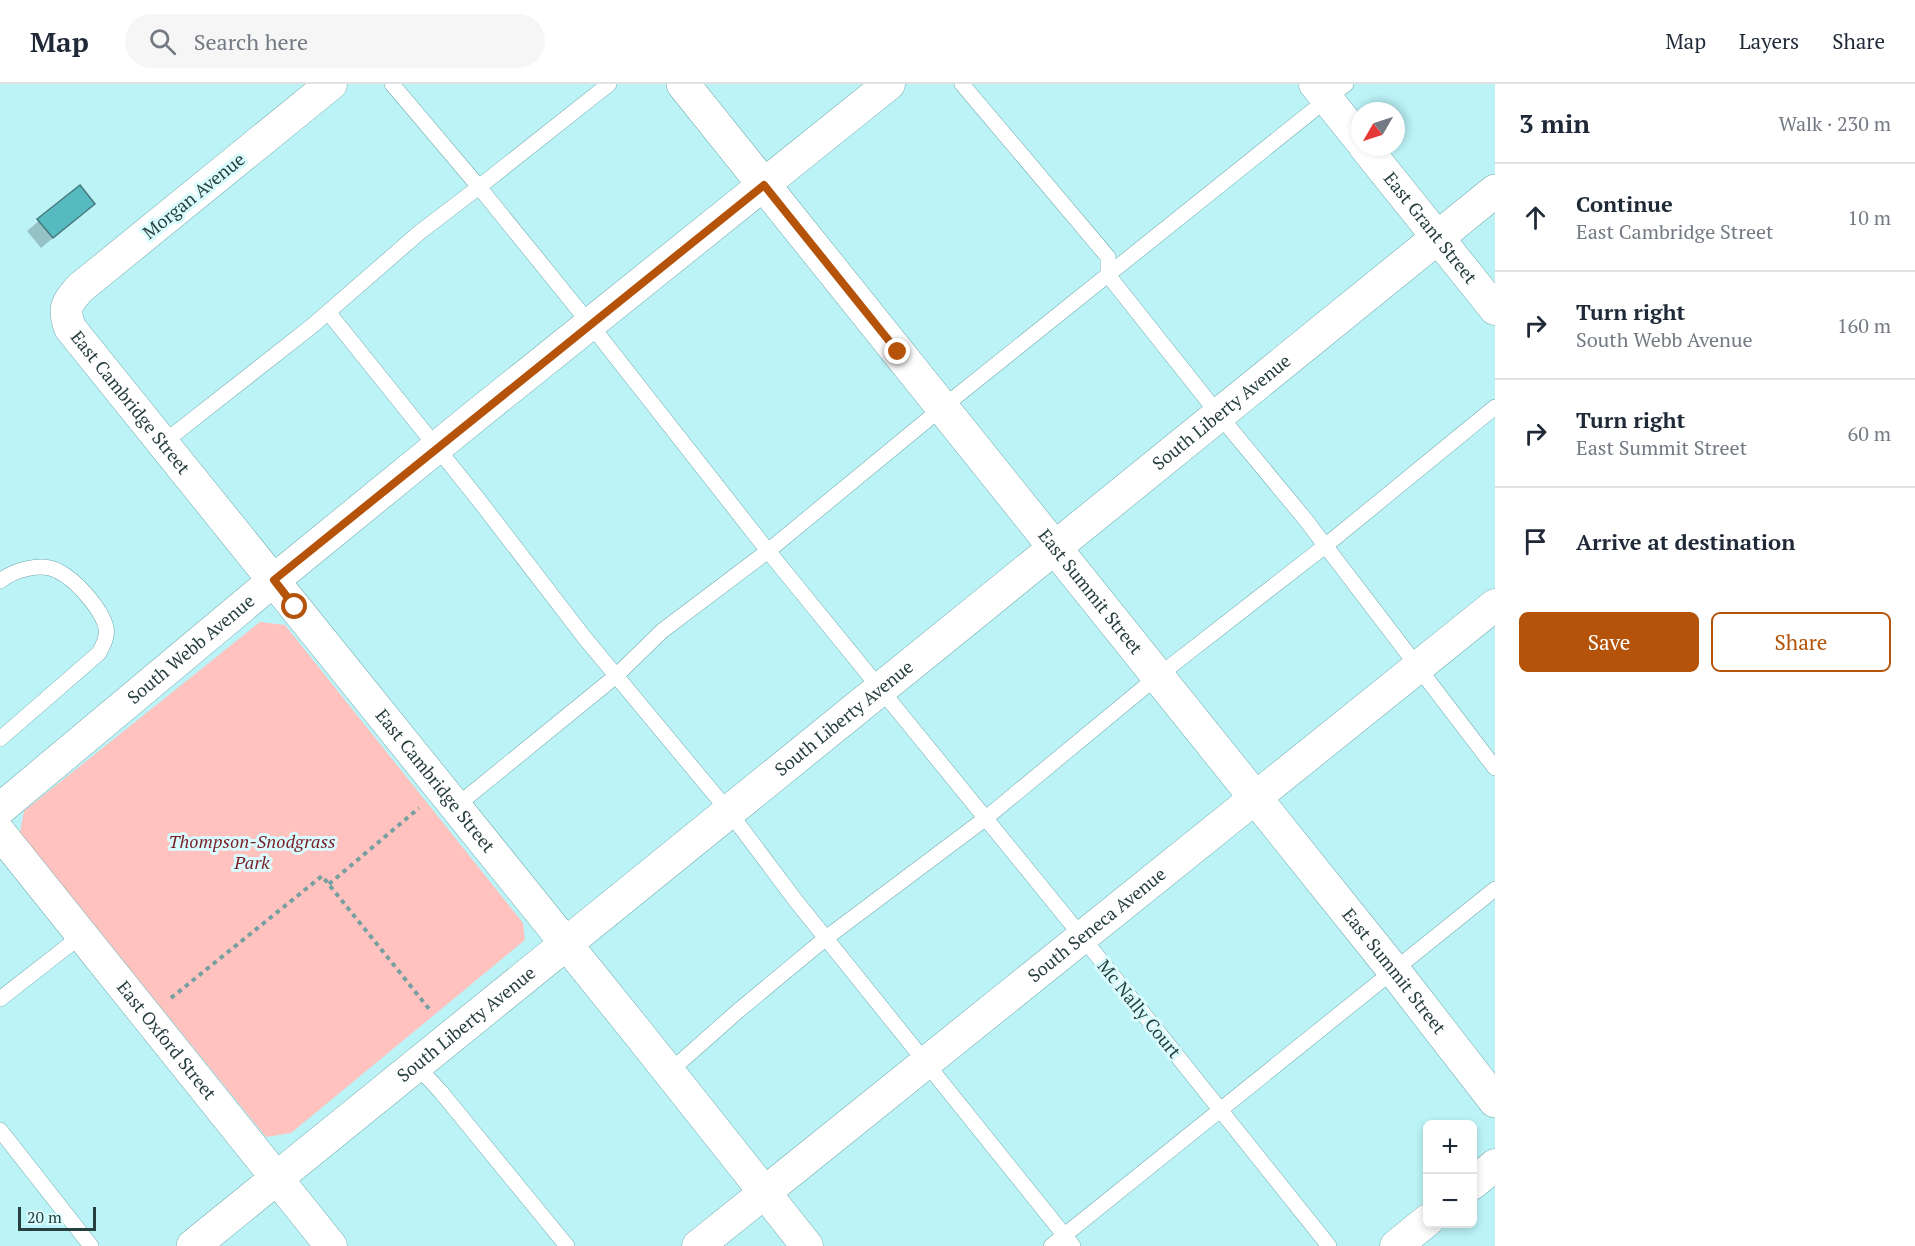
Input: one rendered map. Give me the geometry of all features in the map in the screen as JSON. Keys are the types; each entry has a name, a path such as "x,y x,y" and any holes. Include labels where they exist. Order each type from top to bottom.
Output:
{"street":[{"name":"Morgan Avenue","path":"65,314 68,302 80,288 331,84"},
{"name":"East Summit Street","path":"683,84 1394,971 1495,1101"},
{"name":"South Webb Avenue","path":"0,809 274,580 889,84"},
{"path":"1329,89 1351,125"},
{"name":"East Grant Street","path":"1372,156 1495,309"},
{"name":"South Liberty Avenue","path":"193,1246 1495,191"},
{"name":"East Cambridge Street","path":"65,314 70,328 807,1246"},
{"name":"South Seneca Avenue","path":"698,1246 1495,605"},
{"name":"East Oxford Street","path":"0,833 332,1246"},
{"path":"1477,1181 1495,1165"},
{"path":"1396,1246 1423,1224"}],"lane":[{"name":"Mc Nally Court","path":"392,84 590,324 768,551 1083,938 1329,1246"},
{"path":"163,443 328,312 420,232 609,84"},
{"path":"962,84 1108,257 1108,275 1325,546 1495,768"},
{"path":"455,807 616,676 662,631 768,551 1108,275 1329,89"},
{"path":"328,312 616,676 730,813 826,938 1069,1240"},
{"path":"669,1072 826,938 986,818 1158,676 1325,546 1495,407"},
{"path":"0,581 27,569 57,570 78,586 95,607 106,627 105,641 99,653 0,738"},
{"path":"1051,1246 1069,1240 1221,1111 1495,889"},
{"path":"0,999 82,935"},
{"path":"416,1064 567,1246"},
{"path":"0,1130 91,1246"}],"path":[{"path":"329,884 419,807"},
{"path":"171,998 322,876 430,1010"}],"green space":[{"name":"Thompson-Snodgrass Park","path":"260,622 285,625 523,923 525,940 291,1133 266,1137 20,833 24,811"}],"building":[{"path":"80,185 95,204 53,238 37,219"}],"route":[{"path":"295,607 274,580 764,185 898,352"}]}
